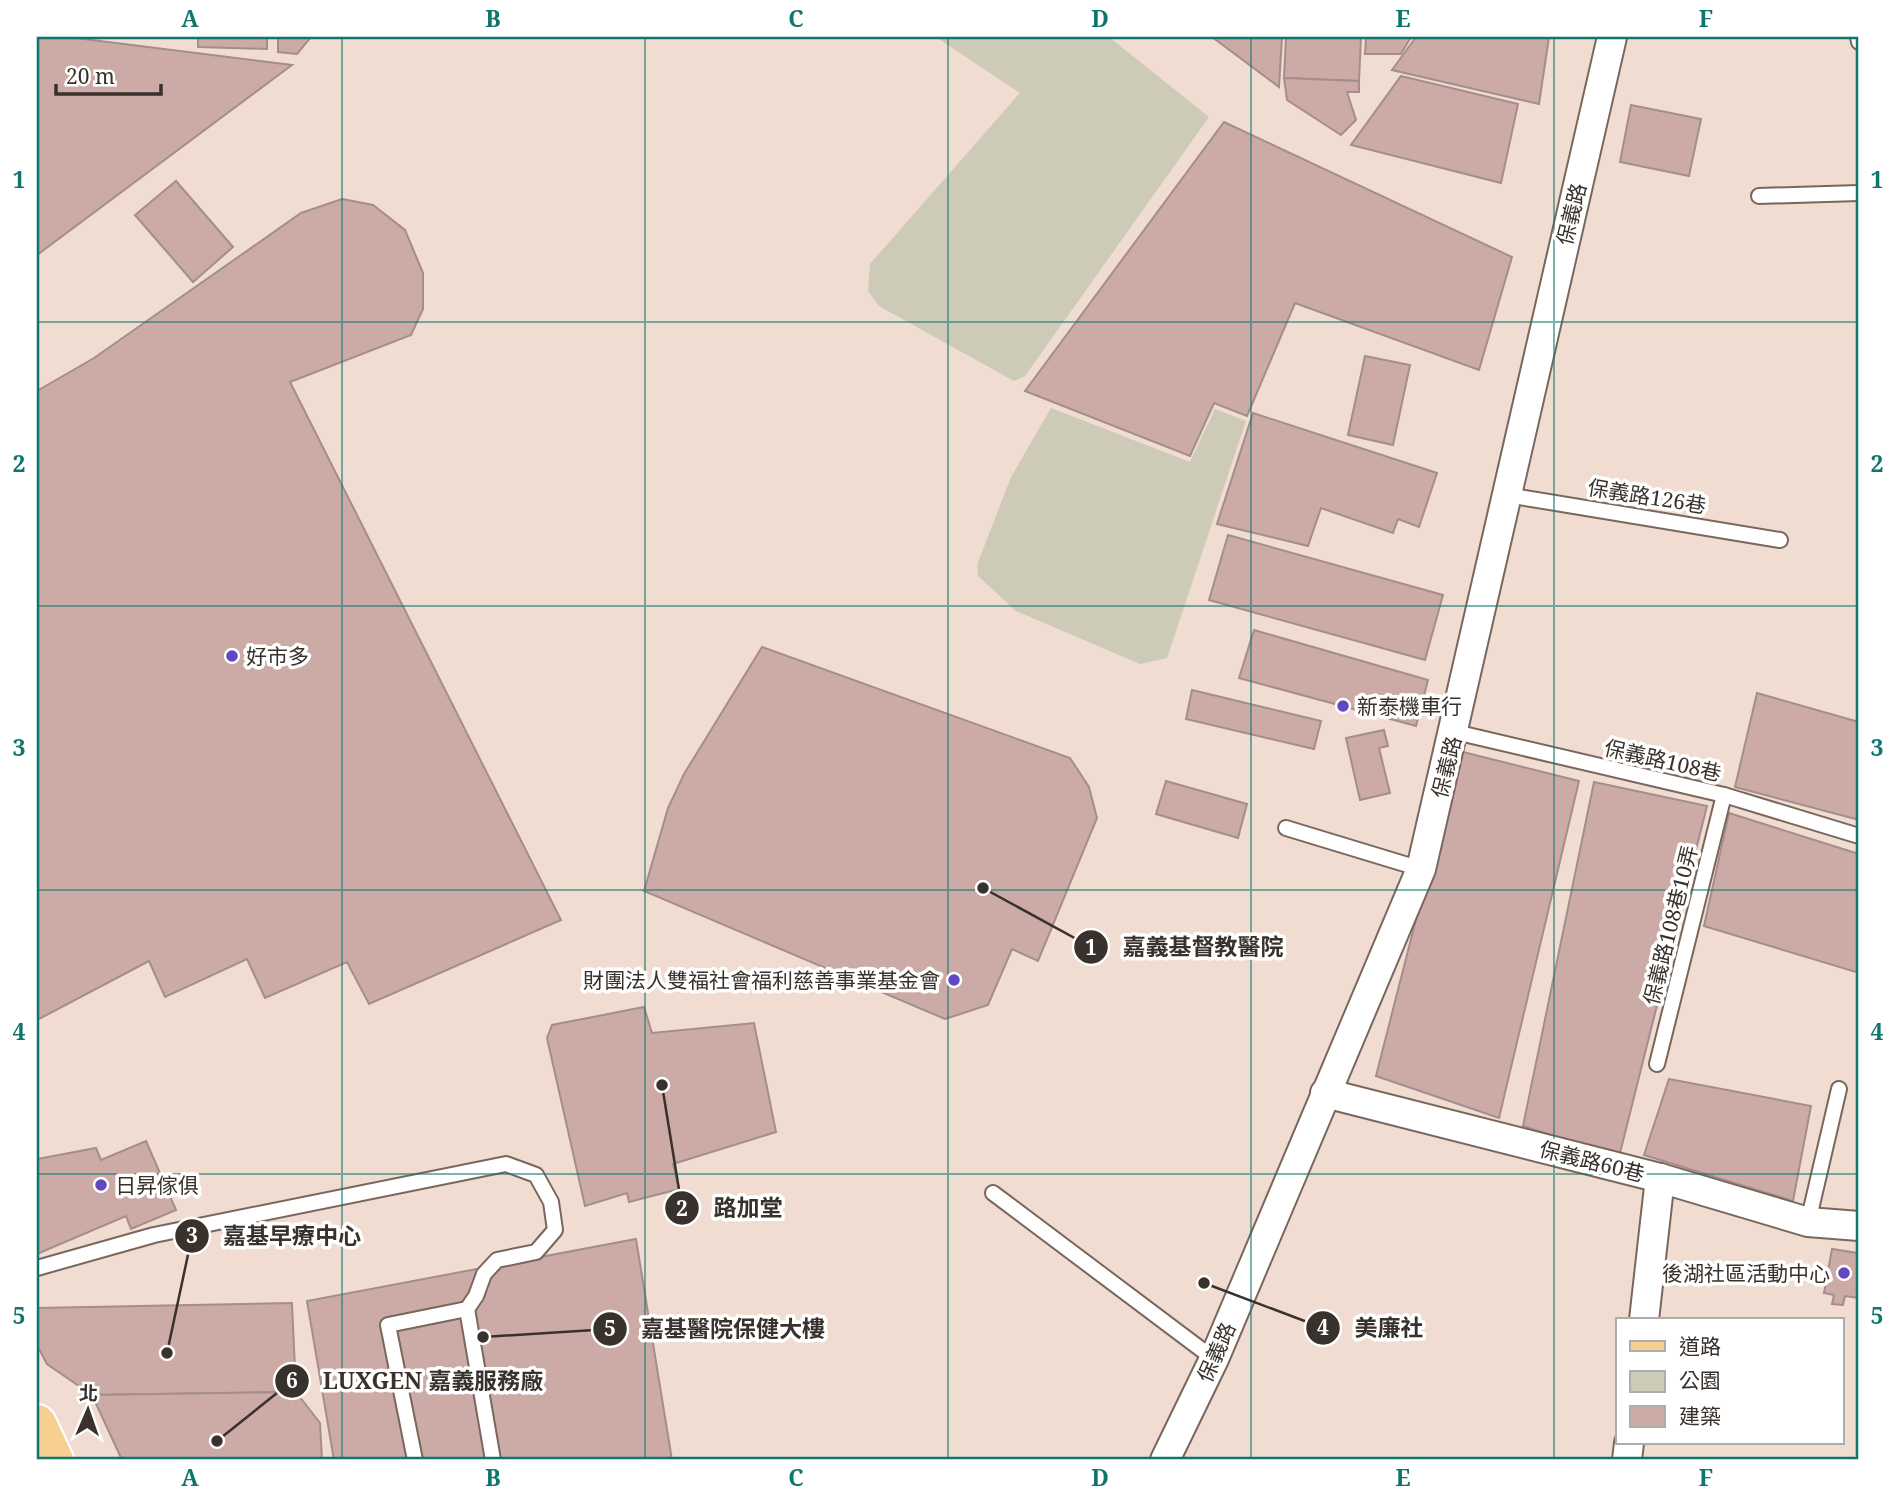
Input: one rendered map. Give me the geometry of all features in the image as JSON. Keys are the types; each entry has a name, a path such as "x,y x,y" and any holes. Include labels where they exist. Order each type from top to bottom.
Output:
{"main road":[{"path":"37,1424 54,1460"}],"street":[{"name":"保義路","path":"1165,1460 1214,1359 1421,869 1455,732 1612,37"},
{"name":"保義路60巷","path":"1325,1093 1660,1178 1808,1223 1859,1226"},
{"path":"1643,1318 1660,1178"}],"lane":[{"path":"1858,37 1859,42"},
{"path":"1759,197 1859,193"},
{"name":"保義路126巷","path":"1507,495 1780,540"},
{"name":"保義路108巷","path":"1455,732 1724,796 1859,836"},
{"name":"保義路108巷10弄","path":"1657,1064 1724,796"},
{"path":"1286,828 1421,869"},
{"path":"1808,1223 1839,1089"},
{"path":"37,1268 154,1235 506,1164 537,1175 551,1202 555,1230 536,1252 497,1260 484,1274 476,1296 467,1309 387,1325 415,1460"},
{"path":"993,1193 1214,1359"},
{"path":"467,1309 493,1460"}],"green space":[{"path":"936,37 1109,37 1209,117 1025,376 1014,381 879,306 868,291 870,264 1020,93"},
{"path":"1051,408 1190,462 1215,409 1246,421 1167,658 1140,664 1016,611 978,576 977,565 1011,477"}],"building":[{"path":"37,37 68,37 292,65 37,255"},
{"path":"198,37 267,37 267,49 198,47"},
{"path":"278,37 311,37 297,54 278,52"},
{"path":"1212,37 1282,37 1279,87"},
{"path":"1286,37 1361,37 1359,81 1284,78"},
{"path":"1366,37 1411,37 1401,54 1365,54"},
{"path":"1416,37 1549,37 1539,104 1392,70"},
{"path":"1401,76 1518,104 1501,183 1351,145"},
{"path":"1284,78 1359,81 1359,92 1347,92 1356,120 1341,135 1287,100"},
{"path":"1631,105 1701,119 1689,176 1620,162"},
{"path":"1224,122 1512,257 1479,370 1295,303 1247,416 1214,403 1190,456 1025,391"},
{"path":"176,181 233,247 193,282 135,215"},
{"name":"好市多","path":"342,199 373,205 405,230 423,273 423,309 411,335 290,382 561,920 369,1004 347,962 265,998 247,959 165,997 149,961 37,1020 37,391 94,358 301,213"},
{"path":"1365,356 1410,365 1393,445 1348,435"},
{"path":"1253,413 1437,473 1419,527 1398,519 1393,533 1321,508 1308,546 1217,524"},
{"path":"1228,535 1443,595 1425,660 1209,600"},
{"path":"1254,630 1428,680 1416,726 1239,678"},
{"path":"762,647 1070,758 1089,787 1097,818 1038,961 1012,949 988,1005 945,1019 644,891 668,808 684,774"},
{"path":"1192,690 1321,721 1314,749 1186,719"},
{"path":"1757,693 1859,722 1859,820 1735,787"},
{"path":"1384,730 1388,746 1379,748 1390,793 1360,800 1346,738"},
{"path":"1459,751 1579,781 1499,1118 1376,1076"},
{"path":"1166,781 1247,804 1238,838 1156,814"},
{"path":"1594,782 1707,806 1619,1157 1523,1126"},
{"path":"1729,813 1859,854 1859,973 1704,926"},
{"path":"644,1007 652,1033 754,1023 776,1132 673,1164 679,1189 629,1202 627,1193 585,1206 547,1038 552,1025"},
{"path":"1669,1079 1811,1106 1793,1201 1644,1155"},
{"name":"日昇傢俱","path":"146,1141 176,1210 131,1229 126,1216 37,1254 37,1159 96,1148 101,1160"},
{"path":"636,1239 672,1460 334,1460 307,1301"},
{"name":"後湖社區活動中心","path":"1859,1247 1859,1298 1845,1296 1843,1305 1832,1304 1834,1295 1824,1293 1832,1249 1858,1253"},
{"path":"292,1303 296,1392 92,1395 47,1364 37,1345 37,1308"},
{"path":"296,1392 320,1423 322,1460 122,1460 92,1395"}],"place":[{"name":"好市多","path":"232,656"},
{"name":"新泰機車行","path":"1343,706"},
{"name":"嘉義基督教醫院","path":"983,888"},
{"name":"財團法人雙福社會福利慈善事業基金會","path":"954,980"},
{"name":"路加堂","path":"662,1085"},
{"name":"日昇傢俱","path":"101,1185"},
{"name":"後湖社區活動中心","path":"1844,1273"},
{"name":"美廉社","path":"1204,1283"},
{"name":"嘉基醫院保健大樓","path":"483,1337"},
{"name":"嘉基早療中心","path":"167,1353"},
{"name":"LUXGEN 嘉義服務廠","path":"217,1441"}]}
